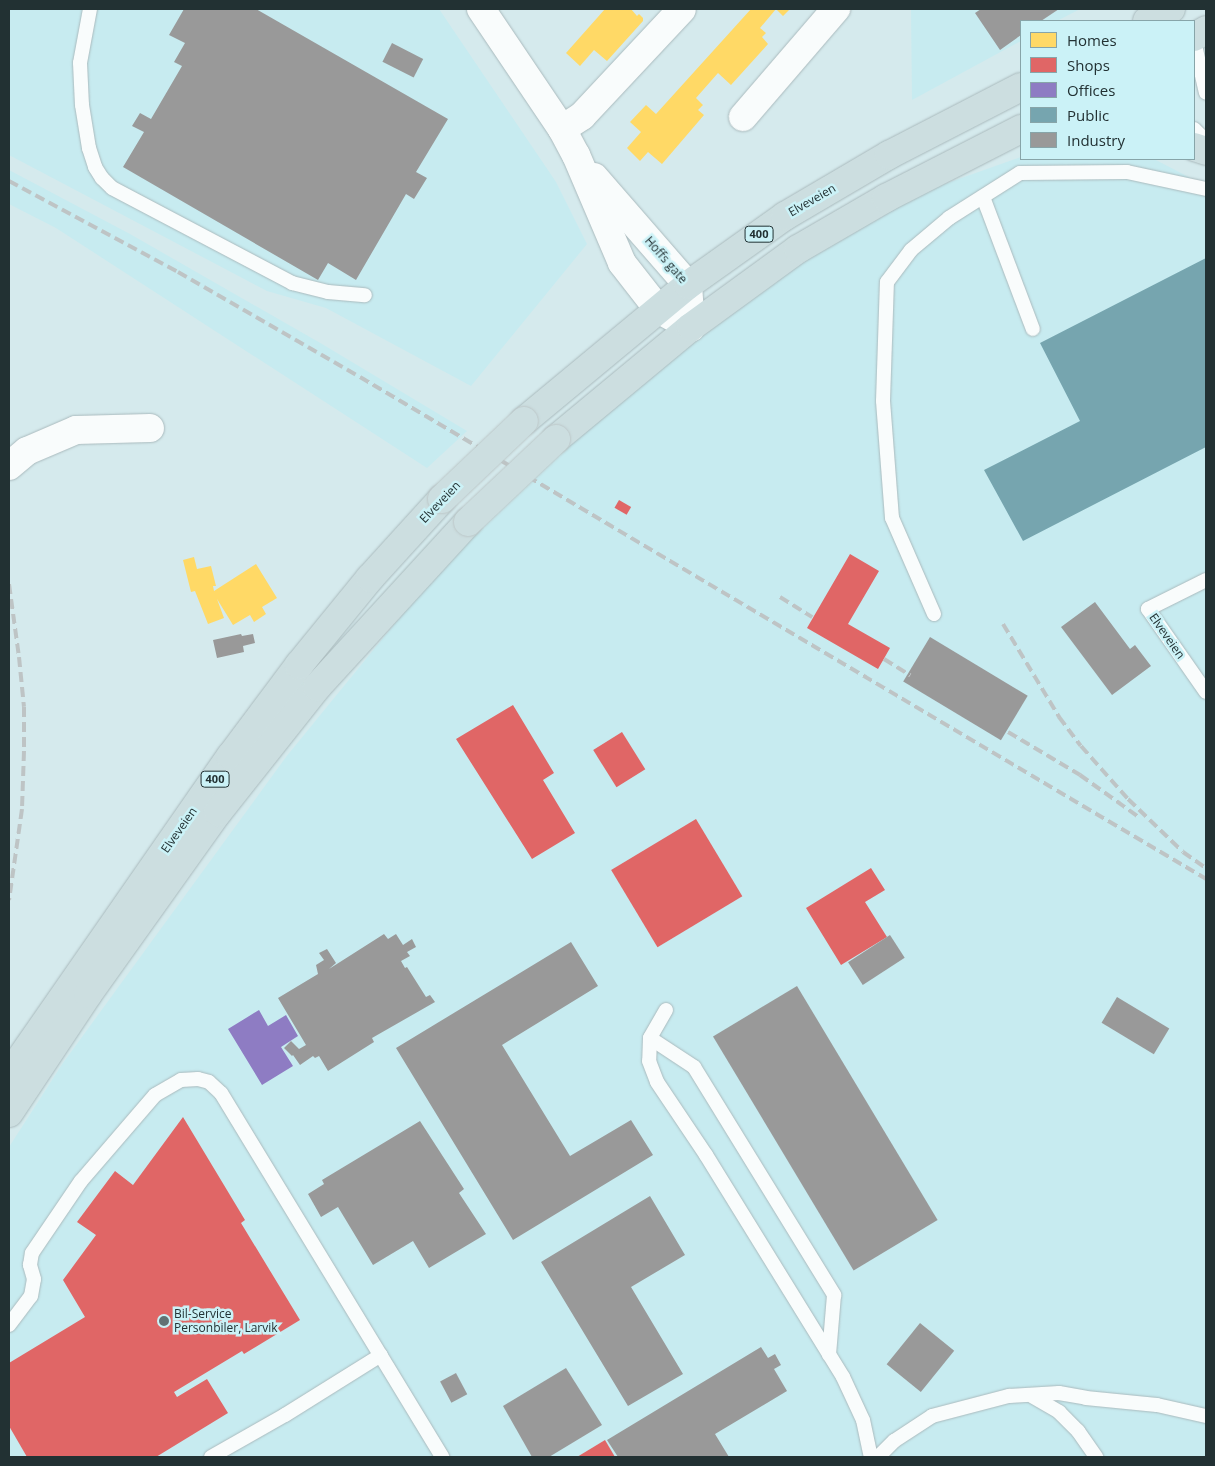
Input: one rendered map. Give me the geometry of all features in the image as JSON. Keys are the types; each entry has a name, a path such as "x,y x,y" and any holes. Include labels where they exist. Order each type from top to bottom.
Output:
{"highway":[{"path":"1195,36 1206,30"},
{"name":"Elveveien","path":"9,1075 225,764 293,673 370,578 442,499 524,421 658,309 784,216 889,155 1020,87"},
{"name":"Elveveien","path":"9,1112 88,994 218,812 317,687 468,522 556,439 691,327 798,249 886,198 1017,134"}],"main road":[{"name":"Hoffs gate","path":"481,9 562,129 576,155 622,262 658,309 691,327"},
{"path":"562,129 582,116 682,9"},
{"path":"743,117 836,9"},
{"name":"Hoffs gate","path":"576,155 688,285 691,327"},
{"path":"9,466 27,451 76,430 150,428"}],"lane":[{"path":"90,9 80,63 82,105 89,148 95,166 102,178 112,188 292,283 328,292 365,295"},
{"path":"1195,45 1206,93"},
{"path":"1195,130 1206,141"},
{"path":"934,614 892,518 883,401 887,282 911,250 949,218 1020,173 1127,172 1206,189"},
{"path":"983,197 1033,329"},
{"name":"Elveveien","path":"1206,580 1148,609 1206,692"},
{"path":"666,1010 650,1038 650,1061 658,1082 706,1155 843,1377 863,1420 871,1457"},
{"path":"650,1038 694,1067 834,1295 829,1355"},
{"path":"9,1325 31,1296 34,1279 30,1265 32,1254 81,1181 155,1096 181,1080 198,1079 209,1082 222,1093 381,1356 438,1456"},
{"path":"211,1457 285,1415 381,1356"},
{"path":"878,1457 894,1441 932,1416 1009,1396 1059,1393 1086,1398 1158,1405 1206,1416"},
{"path":"1030,1395 1059,1412 1078,1432 1096,1457"}],"shaded area":[{"path":"9,9 439,9 556,182 587,244 471,386 326,308 267,291 9,155"},
{"path":"911,9 1080,9 1059,20 1020,20 1020,42 912,100"},
{"path":"1020,157 1020,160 1156,160 1206,186 1206,1457 9,1457 9,1147 63,1063 286,757 419,594 507,501 538,472 683,351 758,293 827,246 936,187"},
{"path":"9,170 130,234 322,344 467,431 427,468 56,228 9,204"}],"building: Homes":[{"path":"605,9 631,9 637,16 639,14 643,18 643,21 607,61 594,50 580,66 566,53"},
{"path":"751,9 776,9 760,28 766,33 762,37 768,44 731,85 718,73 696,98 703,105 698,110 704,115 662,164 648,152 640,161 627,148 641,132 630,122 646,105 656,114"},
{"path":"776,9 790,9 783,16"},
{"path":"194,557 197,569 211,566 216,586 213,586 214,591 256,564 277,598 262,607 266,614 254,622 250,615 233,625 217,599 224,618 208,624 195,591 191,592 183,560"}],"building: Shops":[{"path":"619,500 631,507 627,515 614,508"},
{"path":"850,554 879,571 848,624 890,648 878,669 807,628"},
{"path":"513,705 554,773 543,780 575,833 532,859 456,739"},
{"path":"622,732 645,769 616,787 593,750"},
{"path":"696,819 742,896 657,947 611,870"},
{"path":"871,868 885,890 865,902 887,937 841,965 806,908"},
{"path":"183,1117 245,1220 241,1223 300,1320 244,1354 242,1351 174,1392 177,1397 207,1379 228,1413 156,1457 27,1457 9,1426 9,1363 85,1317 63,1280 96,1235 77,1222 115,1171 133,1185"},
{"path":"605,1440 615,1457 577,1457"}],"building: Offices":[{"path":"259,1010 268,1026 286,1015 298,1036 281,1047 293,1066 262,1085 228,1029"}],"building: Public":[{"path":"1206,258 1206,447 1023,541 984,470 1080,421 1040,343"}],"building: Industry":[{"path":"184,9 256,9 448,119 416,172 427,178 414,199 406,194 356,280 328,263 318,280 123,167 144,132 132,126 140,113 151,119 182,66 174,62 185,43 169,35"},
{"path":"981,9 1059,9 1042,20 1020,20 1020,36 1000,50 975,13"},
{"path":"392,43 423,59 414,78 382,62"},
{"path":"1095,602 1130,649 1135,645 1151,666 1112,695 1061,627"},
{"path":"241,634 242,636 253,634 255,643 243,646 244,652 217,658 213,640"},
{"path":"930,637 1028,696 1001,740 903,682"},
{"path":"384,934 388,939 396,934 403,945 412,939 416,947 407,952 410,956 401,961 405,968 407,967 426,997 430,995 435,1002 372,1038 374,1042 328,1071 319,1056 315,1058 313,1056 300,1065 293,1055 284,1048 291,1041 299,1049 306,1045 278,998 318,974 316,965 324,960 319,953 327,949 336,963 329,969"},
{"path":"890,935 905,958 863,985 848,962"},
{"path":"571,942 598,986 502,1045 570,1156 631,1120 653,1155 513,1240 396,1048"},
{"path":"797,986 938,1220 854,1270 713,1036"},
{"path":"1117,997 1169,1028 1154,1054 1102,1023"},
{"path":"420,1121 464,1189 459,1193 486,1234 429,1268 413,1241 373,1265 338,1207 321,1217 308,1194 324,1184 322,1180"},
{"path":"650,1196 685,1255 631,1287 683,1374 628,1406 541,1262"},
{"path":"920,1323 954,1351 921,1392 887,1364"},
{"path":"761,1347 768,1358 775,1354 781,1365 774,1369 787,1391 715,1434 729,1457 618,1457 607,1440"},
{"path":"566,1368 602,1425 549,1457 532,1457 503,1406"},
{"path":"456,1373 467,1394 451,1403 440,1381"}],"railway":[{"path":"9,181 178,272 360,377 1206,879"},
{"path":"9,584 24,707 22,809 9,900"},
{"path":"780,597 812,617"},
{"path":"1003,624 1059,717 1081,746 1128,799 1183,852 1206,868"},
{"path":"884,659 910,675"},
{"path":"1008,732 1080,775 1140,818"}],"place":[{"name":"Bil-Service Personbiler, Larvik","path":"164,1321"}]}
